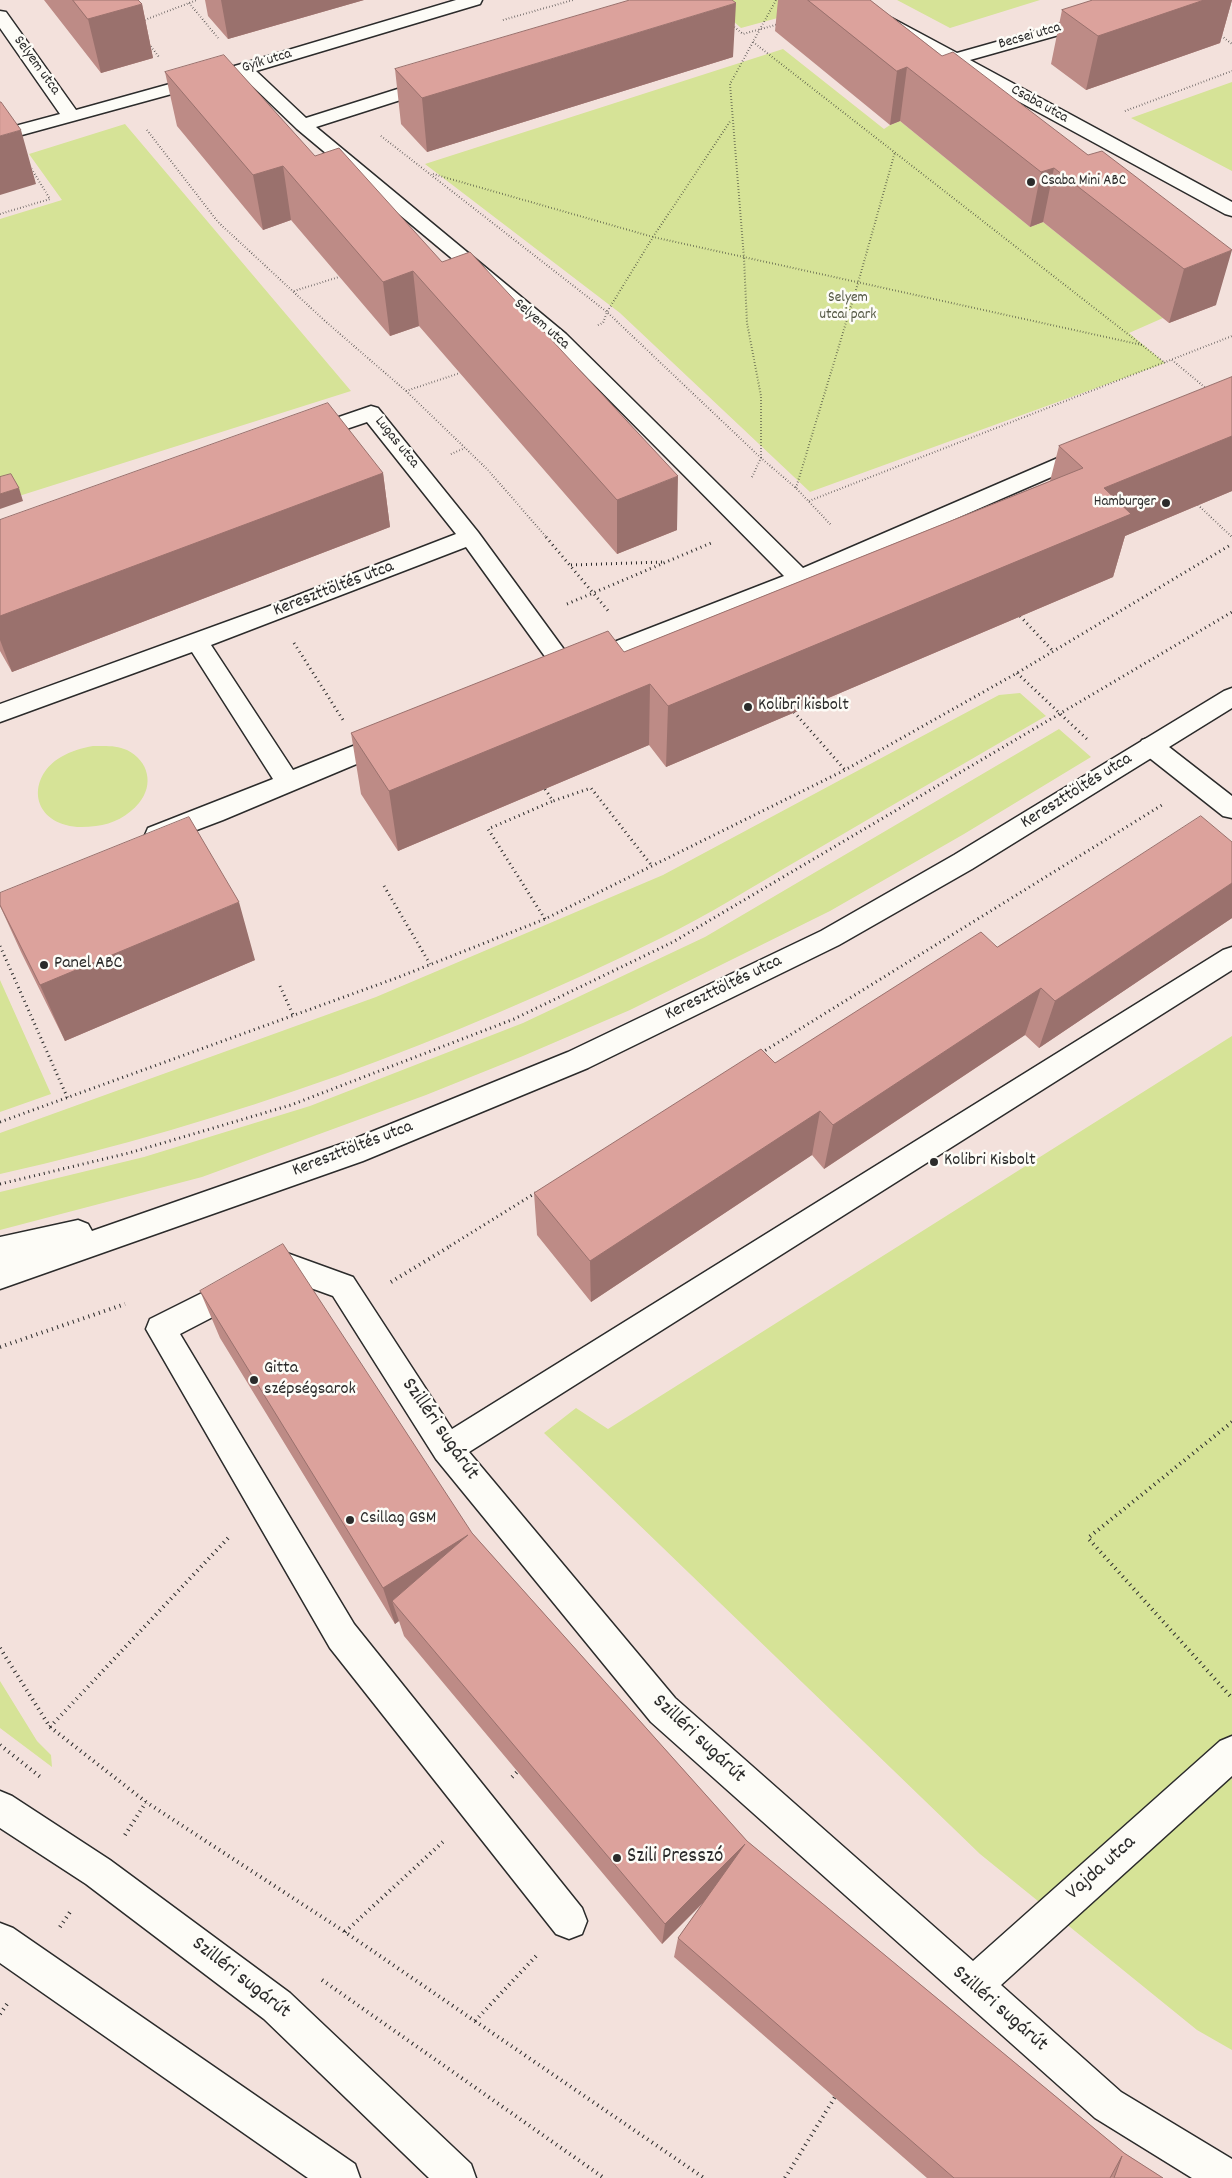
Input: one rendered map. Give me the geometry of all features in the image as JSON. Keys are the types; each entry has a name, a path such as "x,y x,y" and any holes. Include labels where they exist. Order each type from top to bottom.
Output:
{"street":[{"name":"Gyík utca","path":"0,136 244,70 474,0"},
{"name":"Csaba utca","path":"846,0 956,58 1232,210"},
{"name":"Becsei utca","path":"956,58 1163,0"},
{"name":"Selyem utca","path":"0,16 71,116"},
{"name":"Selyem utca","path":"244,70 303,125 559,338 800,578"},
{"path":"303,125 348,109 444,80"},
{"name":"Lugas utca","path":"288,442 371,413 470,536 558,673 800,578"},
{"path":"800,578 1106,445"},
{"name":"Kereszttöltés utca","path":"0,713 275,613 470,536"},
{"path":"197,642 288,783"},
{"name":"Kereszttöltés utca","path":"0,1276 353,1152 578,1060 830,938 963,862 1232,697"},
{"path":"139,841 407,734"},
{"path":"1151,746 1232,810"},
{"path":"447,1448 1232,957"},
{"name":"Kereszttöltés utca","path":"0,1250 182,1211"},
{"name":"Szilléri sugárút","path":"161,1329 284,1265 342,1286 447,1448 662,1710 1108,2105 1227,2178"},
{"path":"161,1329 342,1636 480,1807 568,1921"},
{"name":"Vajda utca","path":"973,1986 1232,1753"},
{"name":"Szilléri sugárút","path":"0,1808 98,1872 278,2006 457,2178"},
{"path":"0,1941 341,2178"}],"path":[{"path":"140,21 198,0"},
{"path":"761,458 761,396 747,322 744,258 730,84 776,0"},
{"path":"189,3 244,70"},
{"path":"730,22 743,34 787,22"},
{"path":"1218,33 1232,44"},
{"path":"144,39 163,62"},
{"path":"752,42 1165,363"},
{"path":"1120,113 1232,71"},
{"path":"348,109 607,312 761,458 796,488 858,553"},
{"path":"607,312 653,237 732,119"},
{"path":"143,125 218,222 325,321 406,391 488,470 593,593 748,527"},
{"path":"796,488 858,283 895,152"},
{"path":"0,214 50,199 31,168"},
{"path":"431,174 653,237 1142,345"},
{"path":"294,291 339,277"},
{"path":"809,501 1232,336"},
{"path":"1172,360 1209,391"},
{"path":"406,391 460,372"},
{"path":"1198,505 1232,537"},
{"path":"0,1122 68,1099 430,964 545,919 844,770 1016,673 1232,544"},
{"path":"571,565 666,562"},
{"path":"0,1184 129,1153 291,1105 514,1019 673,942 1232,612"},
{"path":"275,613 363,751"},
{"path":"1020,616 1053,651"},
{"path":"1016,673 1062,714"},
{"path":"794,712 844,770"},
{"path":"759,1054 1198,782"},
{"path":"545,919 488,829 553,801 591,788 652,866"},
{"path":"545,789 553,801"},
{"path":"384,886 430,964"},
{"path":"0,946 68,1099"},
{"path":"280,986 293,1015"},
{"path":"355,1305 540,1190"},
{"path":"0,1347 133,1301 161,1329"},
{"path":"1232,1422 1088,1538 1232,1698"},
{"path":"50,1727 262,1501"},
{"path":"0,1648 50,1727 146,1802 345,1932 704,2178"},
{"path":"345,1932 518,1772"},
{"path":"122,1840 146,1802"},
{"path":"475,2021 568,1921"},
{"path":"785,2178 834,2097"}],"green space":[{"path":"709,0 822,0 829,4 741,28"},
{"path":"897,0 1040,0 950,28"},
{"name":"Selyem utcai park","path":"783,49 884,129 900,121 1030,227 1043,222 1163,318 1129,333 1165,363 810,492 620,313 425,164"},
{"path":"1232,82 1232,171 1131,118"},
{"path":"125,124 351,391 0,502 0,219 62,200 29,154"},
{"path":"1020,693 1046,716 697,920 581,976 500,1012 338,1076 171,1130 0,1174 0,1133 376,997 663,875 999,695"},
{"path":"1059,729 1091,757 964,834 830,911 630,1010 426,1095 202,1177 0,1230 0,1192 144,1157 310,1106 523,1023 705,937"},
{"path":"93,746 123,748 140,760 147,774 148,781 144,796 130,812 120,819 108,823 77,827 54,820 45,813 40,804 39,784 44,774 61,757"},
{"path":"0,980 51,1094 0,1112"},
{"path":"1232,1036 1232,2050 1197,2030 980,1854 544,1433 576,1408 608,1429"},
{"path":"0,1681 37,1741 51,1755 52,1767 0,1728"}],"building":[{"path":"73,0 138,0 142,4 88,19"},
{"path":"630,0 732,0 736,3 422,98 395,69"},
{"path":"808,0 870,0 942,56 953,52 1088,155 1102,151 1232,250 1184,269 1054,168 1041,172 907,67 897,71"},
{"path":"1093,0 1204,0 1098,36 1062,10"},
{"path":"224,55 315,156 339,148 442,262 470,252 678,476 617,500 413,271 383,282 283,166 253,175 165,72"},
{"path":"1,102 21,130 0,136"},
{"path":"1232,377 1232,436 1104,488 1131,514 668,706 650,684 389,791 351,733 608,631 624,652 1083,468 1059,446"},
{"path":"328,403 383,473 0,616 0,520"},
{"path":"11,474 19,488 0,494 0,477"},
{"path":"1201,816 1232,842 1232,883 1055,1001 1041,988 833,1125 820,1111 590,1261 534,1193 761,1049 775,1063 981,932 997,947"},
{"path":"189,817 239,902 40,985 0,905 0,893"},
{"path":"283,1244 472,1533 747,1841 1124,2153 1163,2178 1114,2178 1122,2156 1110,2178 954,2178 678,1938 745,1844 665,1924 392,1601 468,1535 383,1588 200,1291"}],"place":[{"name":"Csaba Mini ABC","path":"1031,182"},
{"name":"Hamburger","path":"1166,503"},
{"name":"Kolibri kisbolt","path":"748,707"},
{"name":"Panel ABC","path":"44,965"},
{"name":"Kolibri Kisbolt","path":"934,1162"},
{"name":"Gitta szépségsarok","path":"254,1380"},
{"name":"Csillag GSM","path":"350,1520"},
{"name":"Szili Presszó","path":"617,1858"}]}
